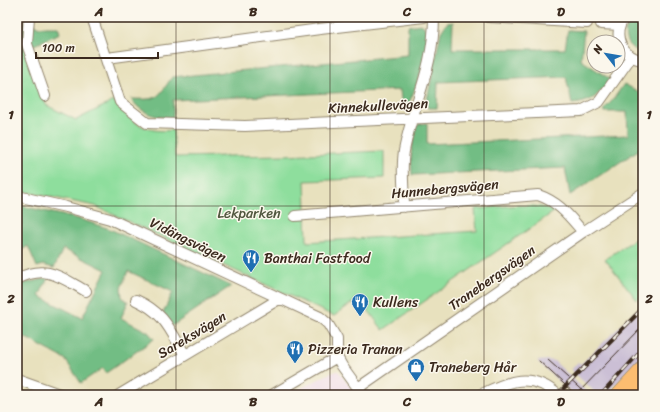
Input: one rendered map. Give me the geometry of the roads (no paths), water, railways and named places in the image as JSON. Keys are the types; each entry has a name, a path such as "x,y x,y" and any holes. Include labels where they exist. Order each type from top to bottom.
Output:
{"main road":[{"path":"619,395 643,369"},
{"path":"634,395 643,385"}],"street":[{"path":"29,17 27,44 45,96"},
{"name":"Kinnekullevägen","path":"92,17 107,58 120,102 147,123 245,126 581,111 599,102 631,57"},
{"path":"107,58 320,29 424,17"},
{"path":"404,207 404,153 425,81 434,40 434,17"},
{"path":"488,17 587,23"},
{"path":"600,24 623,21 619,40 626,52 631,57 643,60"},
{"name":"Tranebergsvägen","path":"360,391 583,232 643,193"},
{"name":"Vidängsvägen","path":"17,196 110,219 320,317 328,324 337,339 337,357"},
{"name":"Hunnebergsvägen","path":"294,216 538,196 549,199 562,207 583,232"},
{"path":"17,279 34,273 48,272 86,291"},
{"name":"Sareksvägen","path":"119,395 279,299"},
{"path":"136,300 150,306 160,314 185,355"},
{"path":"272,395 337,357 360,391"},
{"path":"17,379 62,395"},
{"path":"480,395 502,385 520,380 536,382 558,395"}],"tram line":[{"path":"576,395 643,326"},
{"path":"548,360 587,395"},
{"path":"539,361 576,395"}],"railway":[{"path":"557,395 643,308"},
{"path":"601,395 643,349"}],"place":[{"name":"Banthai Fastfood","path":"251,273"},
{"name":"Kullens","path":"360,317"},
{"name":"Pizzeria Tranan","path":"295,364"},
{"name":"Traneberg Hår","path":"416,382"}],"park label":[{"name":"Lekparken","path":"249,213"}]}
